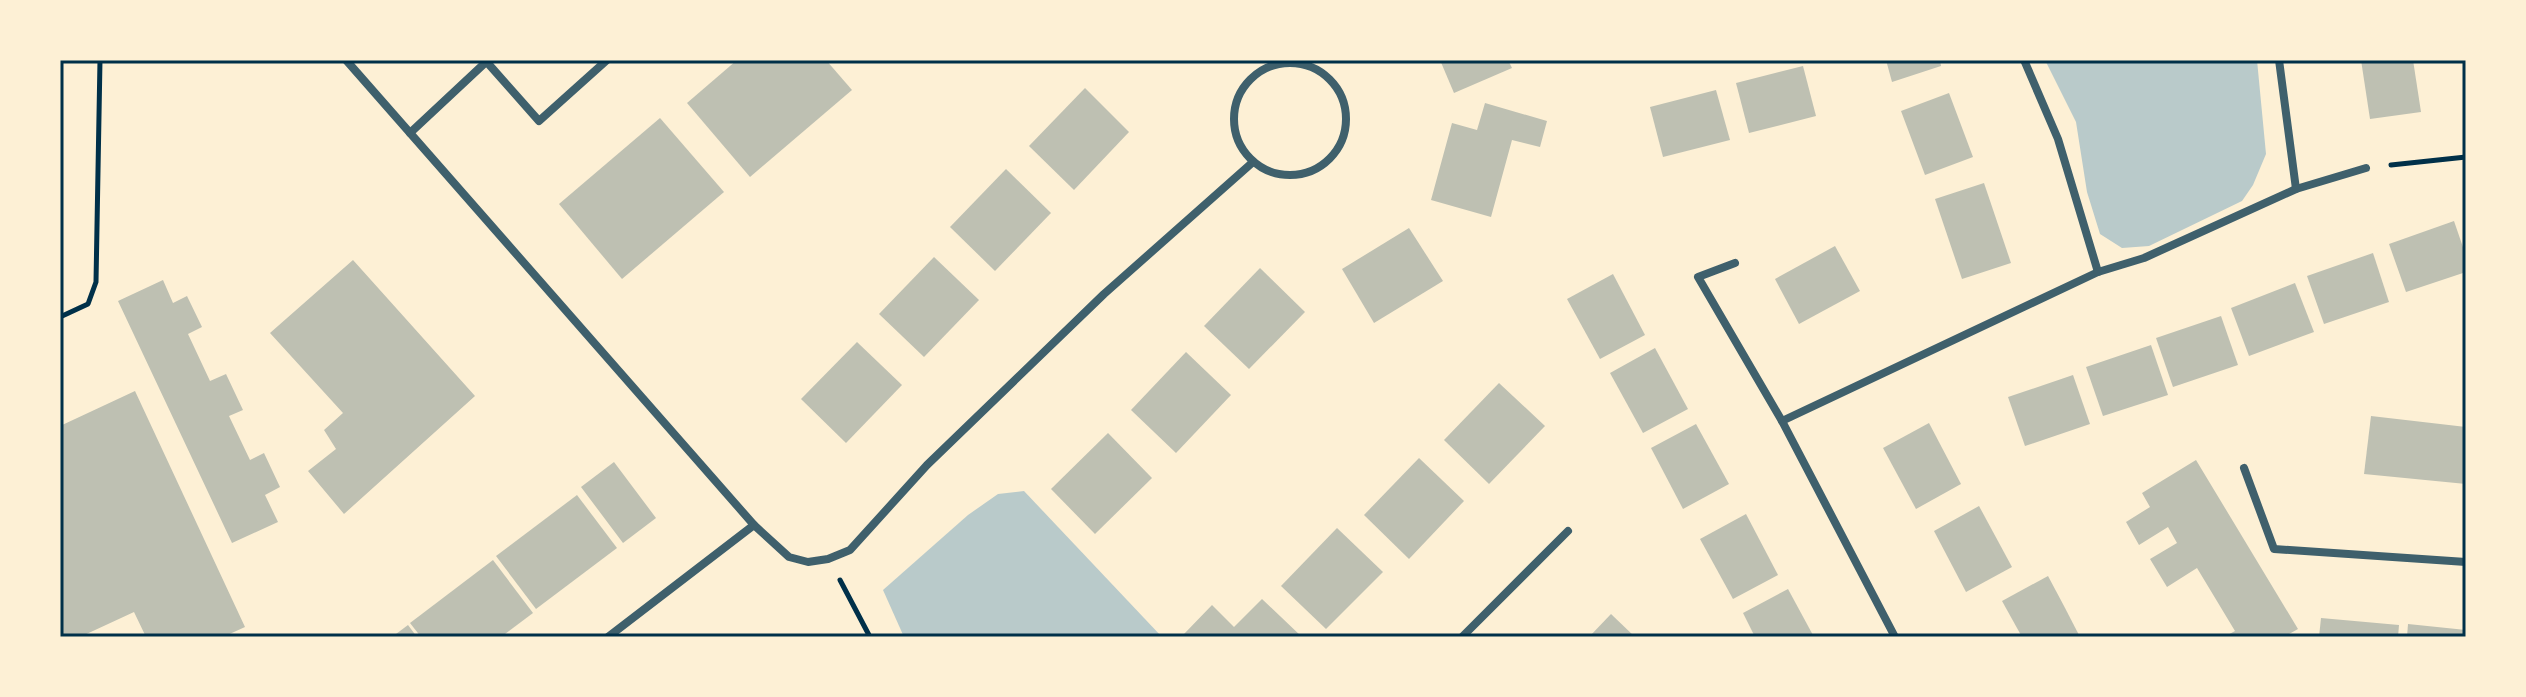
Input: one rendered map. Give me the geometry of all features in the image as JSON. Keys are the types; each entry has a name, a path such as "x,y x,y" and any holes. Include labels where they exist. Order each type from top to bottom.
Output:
{"street":[{"path":"346,60 754,525 789,557 808,562 828,559 850,550 927,465 1104,294 1253,162"},
{"path":"410,133 486,61 539,121 607,60"},
{"path":"2024,60 2058,139 2098,272"},
{"path":"2279,60 2296,189"},
{"path":"1280,62 1303,63 1332,80 1344,102 1346,126 1341,143 1324,164 1296,175 1268,171 1253,162 1239,145 1233,122 1242,88 1260,70 1280,62"},
{"path":"1782,421 2098,272 2144,258 2296,189 2366,168"},
{"path":"1735,263 1698,277 1782,421 1895,637"},
{"path":"2244,468 2274,549 2466,562"},
{"path":"608,637 754,525"},
{"path":"1462,637 1568,531"}],"path":[{"path":"60,317 88,304 96,282 100,60"},
{"path":"2366,168 2466,157"},
{"path":"828,559 870,637"}],"shaded area":[{"path":"2045,60 2257,60 2266,154 2253,185 2242,201 2149,246 2122,248 2100,234 2087,192 2076,122"},
{"path":"1024,491 1162,637 904,637 883,590 968,515 998,494"}],"building":[{"path":"737,60 826,60 852,90 750,177 687,103"},
{"path":"1440,60 1508,60 1512,68 1454,93"},
{"path":"1886,60 1940,60 1941,66 1892,82"},
{"path":"2361,60 2413,60 2421,112 2370,119"},
{"path":"1803,66 1816,116 1749,133 1736,83"},
{"path":"1085,88 1129,132 1074,190 1029,146"},
{"path":"1716,90 1730,140 1663,157 1650,107"},
{"path":"1949,93 1973,157 1925,175 1901,111"},
{"path":"1485,103 1547,121 1540,147 1512,140 1491,217 1431,200 1452,123 1477,130"},
{"path":"660,118 724,192 622,279 559,204"},
{"path":"1006,169 1051,213 995,271 950,227"},
{"path":"1984,183 2011,263 1962,279 1935,199"},
{"path":"2454,221 2466,256 2466,272 2406,292 2389,244"},
{"path":"1409,228 1443,281 1374,323 1342,269"},
{"path":"1835,246 1860,291 1799,324 1775,279"},
{"path":"2373,253 2389,302 2324,324 2307,276"},
{"path":"934,257 979,300 924,357 879,314"},
{"path":"353,260 475,396 344,514 308,471 336,449 324,430 343,413 270,333"},
{"path":"1260,268 1305,312 1249,369 1204,326"},
{"path":"1613,274 1645,335 1600,359 1567,299"},
{"path":"163,280 173,303 187,296 202,327 188,334 210,381 226,374 243,410 229,416 250,460 264,453 280,487 265,495 278,522 232,543 118,301"},
{"path":"2295,283 2314,332 2249,356 2231,308"},
{"path":"2221,316 2238,365 2173,387 2156,338"},
{"path":"857,342 902,385 846,443 801,399"},
{"path":"2151,345 2168,395 2103,416 2086,367"},
{"path":"1655,348 1688,409 1643,433 1610,373"},
{"path":"1186,352 1231,395 1176,453 1131,410"},
{"path":"2073,375 2090,424 2025,446 2008,397"},
{"path":"1499,383 1545,426 1489,484 1444,440"},
{"path":"135,391 245,627 223,637 146,637 134,612 80,637 60,637 60,426"},
{"path":"2371,416 2466,427 2466,484 2364,474"},
{"path":"1929,423 1961,484 1916,509 1883,448"},
{"path":"1696,424 1729,484 1683,509 1651,448"},
{"path":"1108,433 1152,478 1095,534 1051,489"},
{"path":"1419,458 1464,501 1409,559 1364,515"},
{"path":"2196,460 2298,629 2284,637 2224,637 2235,631 2197,568 2167,587 2150,559 2177,543 2168,527 2139,545 2126,522 2150,507 2142,493"},
{"path":"614,462 656,518 623,543 581,487"},
{"path":"577,495 617,548 536,609 496,556"},
{"path":"1979,506 2012,567 1966,592 1934,531"},
{"path":"1746,514 1778,575 1733,599 1700,539"},
{"path":"1337,528 1383,572 1326,629 1281,586"},
{"path":"493,560 533,613 501,637 421,637 410,623"},
{"path":"2048,576 2080,637 2022,637 2002,601"},
{"path":"1788,589 1814,637 1755,637 1743,613"},
{"path":"1262,599 1302,637 1187,637 1184,634 1212,605 1234,627"},
{"path":"1611,614 1635,637 1589,637"},
{"path":"2321,618 2399,625 2398,637 2319,637"},
{"path":"2408,624 2466,630 2466,637 2407,637"},
{"path":"408,625 417,637 392,637"}]}
